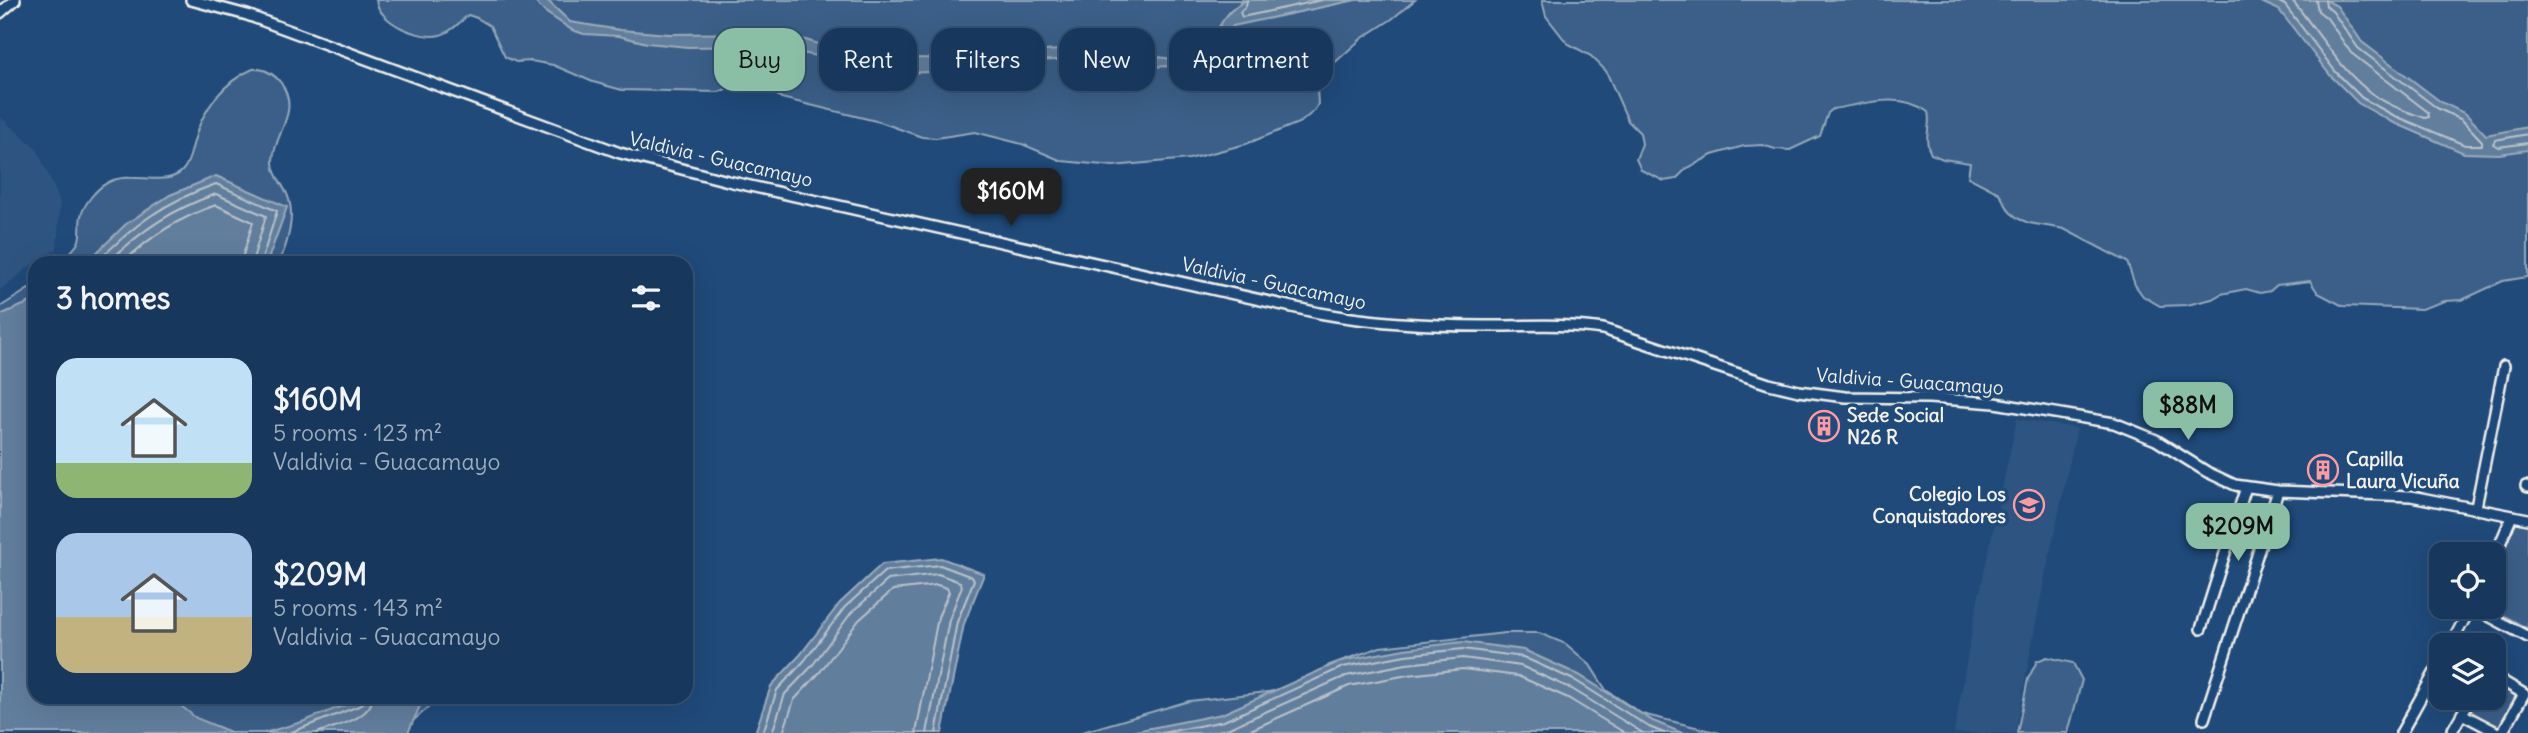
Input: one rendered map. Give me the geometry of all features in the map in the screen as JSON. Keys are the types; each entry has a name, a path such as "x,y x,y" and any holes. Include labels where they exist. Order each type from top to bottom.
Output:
{"street":[{"path":"0,13 15,0"},
{"name":"Valdivia - Guacamayo","path":"191,0 247,15 620,153 728,181 1355,320 1432,326 1588,327 1618,333 1769,384 1800,391 1845,397 1929,398 1995,403 2102,421 2147,435 2226,482 2246,487 2278,491 2390,494 2476,507 2528,519"},
{"path":"2476,507 2504,366"},
{"path":"2201,629 2246,487"},
{"path":"2204,719 2278,491"},
{"path":"2501,542 2512,516"},
{"path":"2494,619 2528,637"},
{"path":"2401,733 2429,683"},
{"path":"2462,714 2500,733 2524,694 2506,683"},
{"path":"2451,733 2464,710"}],"shaded area":[{"path":"376,0 1415,0 1361,39 1333,64 1333,28 1169,28 1169,91 1317,91 1318,104 1301,122 1246,144 1189,159 1113,166 1062,161 1022,144 975,132 936,138 922,137 880,122 781,98 770,91 805,91 805,28 714,28 714,91 720,91 718,92 622,90 593,82 553,65 531,61 516,62 505,57 490,26 477,18 468,15 444,34 422,35 392,22 379,8"},
{"path":"1542,0 2528,0 2528,277 2503,281 2462,300 2445,301 2421,309 2343,306 2318,293 2310,281 2277,285 2270,291 2260,293 2246,289 2187,305 2160,306 2143,296 2135,285 2127,262 2064,229 2019,219 2010,212 1999,193 1968,177 1970,163 1943,159 1931,154 1927,143 1928,112 1906,102 1870,102 1833,109 1828,113 1820,136 1790,150 1763,145 1744,146 1712,155 1686,169 1676,179 1664,181 1641,170 1636,159 1642,144 1640,133 1628,121 1606,71 1591,56 1567,43 1546,16"},
{"path":"257,69 272,74 286,93 288,112 273,160 291,211 288,238 281,256 67,256 78,243 83,211 95,193 107,183 126,178 168,178 183,170 209,108 224,89 242,74"},
{"path":"0,117 37,149 60,202 57,249 45,256 28,256 28,268 0,290"},
{"path":"28,289 28,704 430,704 429,707 399,733 0,733 0,307"},
{"name":"Colegio Los Conquistadores","path":"2017,419 2077,428 2015,733 1954,733 1974,619"},
{"path":"2515,521 2528,524 2528,629 2506,617 2506,542"},
{"path":"1505,633 1539,633 1566,644 1590,665 1606,690 1642,714 1720,733 1079,733 1189,701 1292,689 1310,683 1329,665 1380,647"},
{"path":"2047,657 2073,663 2082,680 2068,733 2017,733 2028,679 2037,661"},
{"path":"2506,687 2519,694 2519,699 2499,729 2471,714 2471,711 2506,710"}],"water":[{"path":"533,0 547,0 570,22 669,34 714,34 714,47 688,47 647,43 619,36 584,34 572,30 545,12"},
{"path":"1246,0 1356,0 1218,28 1234,8"},
{"path":"2257,0 2326,0 2337,6 2362,42 2441,102 2466,114 2486,135 2528,127 2528,150 2499,154 2464,153 2390,121 2358,103 2330,75 2279,10"},
{"path":"805,40 819,44 819,56 805,54"},
{"path":"1059,50 1059,60 1045,60 1045,51"},
{"path":"1155,57 1169,59 1169,66 1155,67"},
{"path":"917,58 931,58 931,72 917,72"},
{"path":"216,176 287,207 269,256 93,256 126,224 170,195"},
{"path":"28,303 28,704 179,704 196,718 233,733 0,733 0,315"},
{"path":"941,558 984,574 964,624 942,733 755,733 771,686 800,655 840,603 882,564"},
{"path":"1463,642 1524,650 1579,675 1653,721 1682,733 1125,733 1222,714 1341,661 1404,649"},
{"path":"347,704 421,704 408,733 264,733"}],"place":[{"name":"Sede Social N26 R","path":"1824,426"},
{"name":"Capilla Laura Vicuña","path":"2323,470"},
{"name":"Colegio Los Conquistadores","path":"2029,505"}]}
